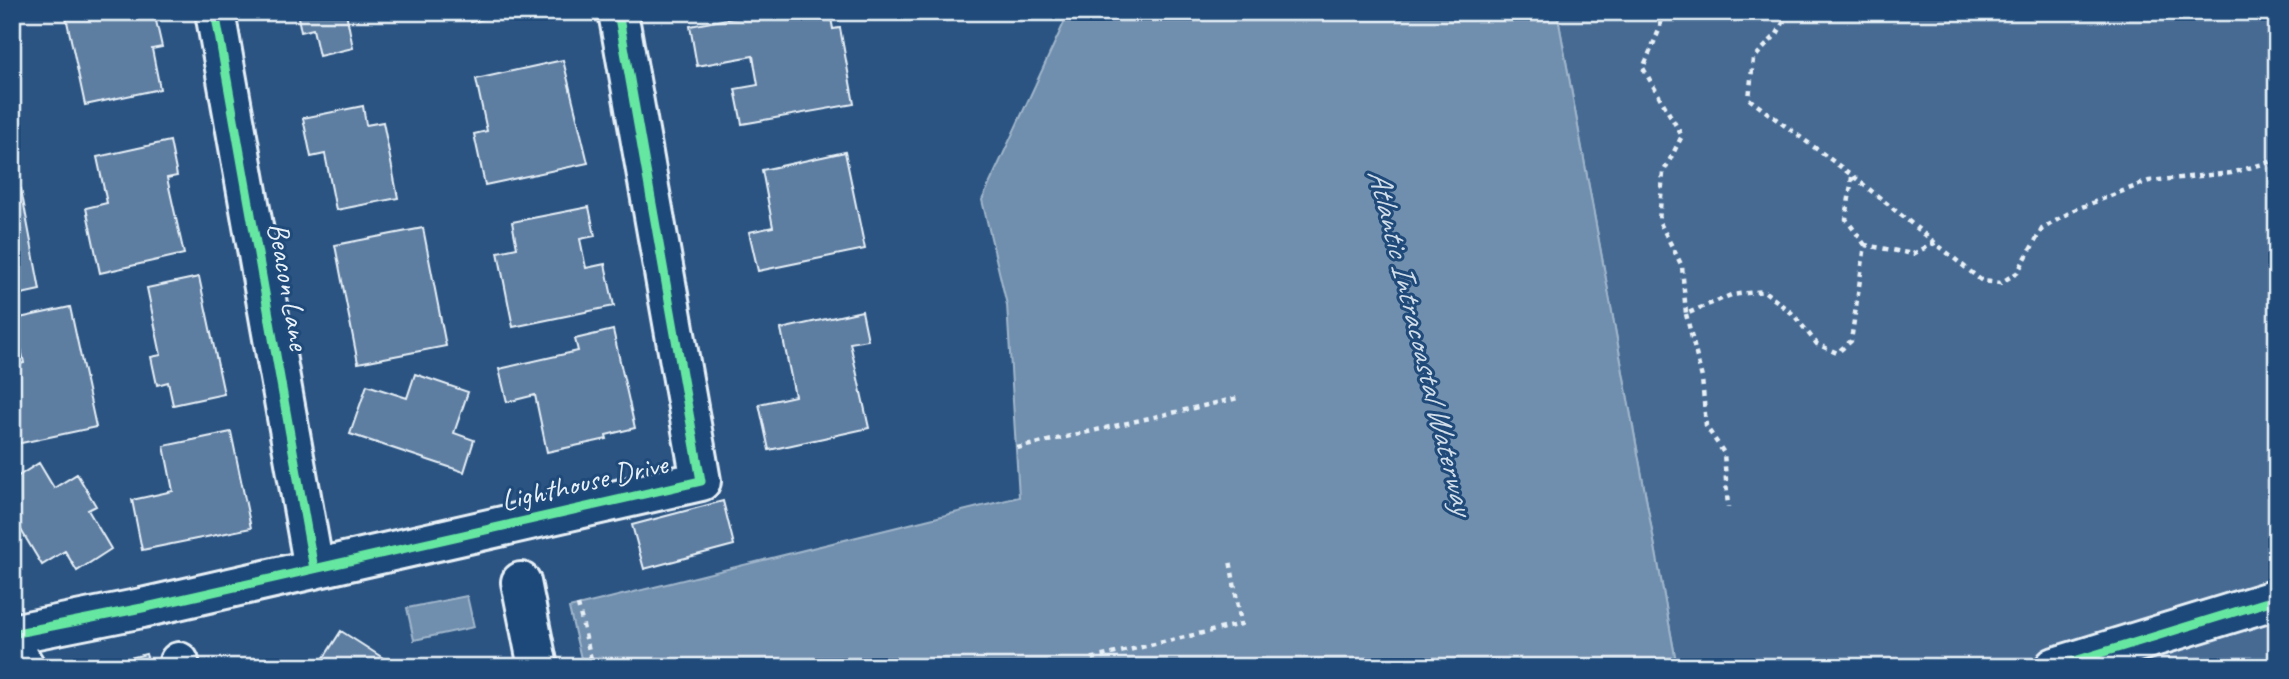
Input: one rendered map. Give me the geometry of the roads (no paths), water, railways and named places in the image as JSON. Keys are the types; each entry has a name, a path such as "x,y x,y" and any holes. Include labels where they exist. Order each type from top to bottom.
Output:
{"street":[{"name":"Beacon Lane","path":"215,12 314,569"},
{"name":"Lighthouse Drive","path":"12,634 701,481 618,12"},
{"path":"521,582 538,667"},
{"path":"2055,667 2277,599"},
{"path":"12,646 25,667"}],"water":[{"name":"Atlantic Intracoastal Waterway","path":"1069,12 1557,12 1677,667 583,667 569,608 1019,497 1007,305 982,200"},
{"path":"467,596 474,627 414,640 407,608"}]}
